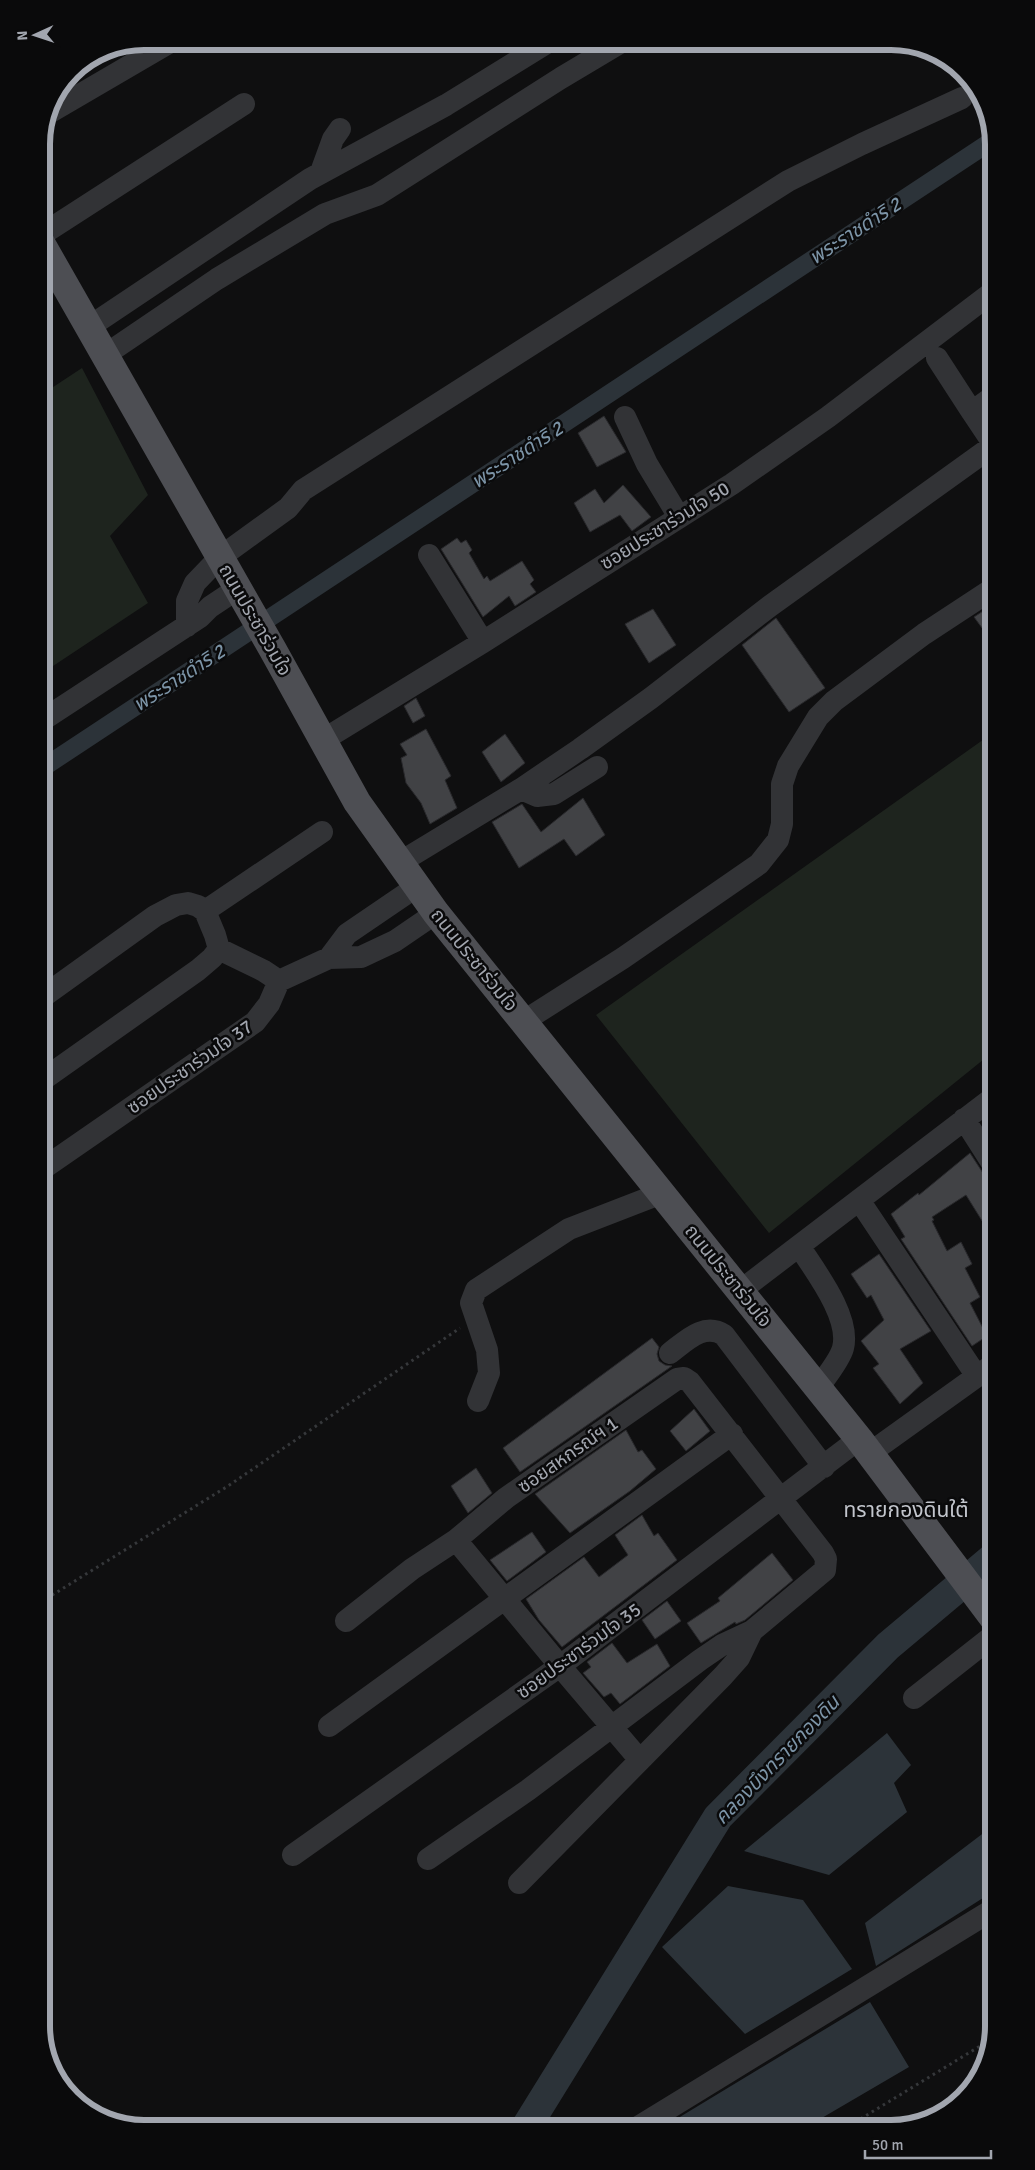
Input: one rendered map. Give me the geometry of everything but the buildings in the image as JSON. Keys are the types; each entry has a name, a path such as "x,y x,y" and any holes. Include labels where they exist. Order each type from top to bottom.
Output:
{"main road":[{"name":"ถนนประชาร่วมใจ","path":"50,256 357,802 399,864 436,913 864,1446 985,1607"}],"street":[{"path":"57,109 157,50"},
{"path":"89,327 170,271 321,172 446,105 535,50"},
{"path":"105,355 234,269 325,214 377,195 608,50"},
{"path":"187,626 187,601 195,583 219,558 288,508 303,490 788,181 862,144 962,98"},
{"path":"50,231 244,104"},
{"path":"321,172 333,140 340,129"},
{"name":"ซอยประชาร่วมใจ 50","path":"323,740 483,642 732,484 828,417 985,299"},
{"path":"938,358 985,432"},
{"path":"972,412 985,403"},
{"path":"626,417 647,464 679,517"},
{"path":"399,864 521,789 651,698 770,606 985,451"},
{"path":"429,555 483,642"},
{"path":"524,1021 622,958 758,864 778,840 782,824 782,784 788,766 818,717 834,701 924,634 985,594"},
{"path":"50,715 187,626 210,607 241,595"},
{"path":"521,789 537,796 554,794 597,767"},
{"path":"205,911 322,832"},
{"path":"329,958 347,934 416,887"},
{"path":"50,992 155,916 176,905 188,903 198,906 205,911 219,949 264,970 279,982 329,958 361,957 395,941 436,913"},
{"path":"50,1074 198,970 219,949"},
{"name":"ซอยประชาร่วมใจ 37","path":"50,1164 255,1022 269,1004 279,982"},
{"path":"740,1291 985,1104"},
{"path":"964,1119 985,1152"},
{"path":"478,1401 489,1374 487,1350 474,1318 471,1303 476,1290 569,1229 662,1193"},
{"path":"859,1200 985,1369"},
{"path":"800,1246 834,1303 841,1322 844,1338 843,1349 818,1388"},
{"path":"670,1353 694,1335 707,1330 716,1330 724,1335 824,1467"},
{"name":"ซอยประชาร่วมใจ 35","path":"293,1855 560,1666 824,1467 864,1446 985,1369"},
{"name":"ซอยสหกรณ์ฯ 1","path":"346,1621 412,1569 456,1540 506,1498 673,1380 684,1378 690,1382 732,1434"},
{"path":"329,1726 732,1434 823,1553 826,1559 825,1570 752,1631 722,1645 700,1660 612,1729 428,1859"},
{"path":"456,1540 639,1759"},
{"path":"519,1883 728,1670 739,1658 752,1631"},
{"path":"914,1698 985,1642"},
{"path":"650,2120 985,1915"}],"path":[{"path":"50,1596 228,1486 474,1318"},
{"path":"859,2120 983,2044"}],"shaded area":[{"path":"82,368 148,495 110,536 148,603 50,668 50,389"},
{"path":"985,738 985,1058 769,1233 596,1015"},
{"path":"887,1733 911,1765 894,1783 907,1812 829,1875 744,1851"},
{"path":"985,1832 985,1897 876,1966 865,1923"},
{"path":"728,1886 803,1900 852,1969 745,2034 662,1947"},
{"path":"870,2002 909,2067 818,2120 675,2120"}],"waterway":[{"name":"พระราชดำริ 2","path":"50,763 985,145"},
{"name":"คลองบึงทรายกองดิน","path":"531,2120 718,1817 888,1646 985,1565"}],"district":[{"name":"ทรายกองดินใต้","path":"906,1510"}]}
